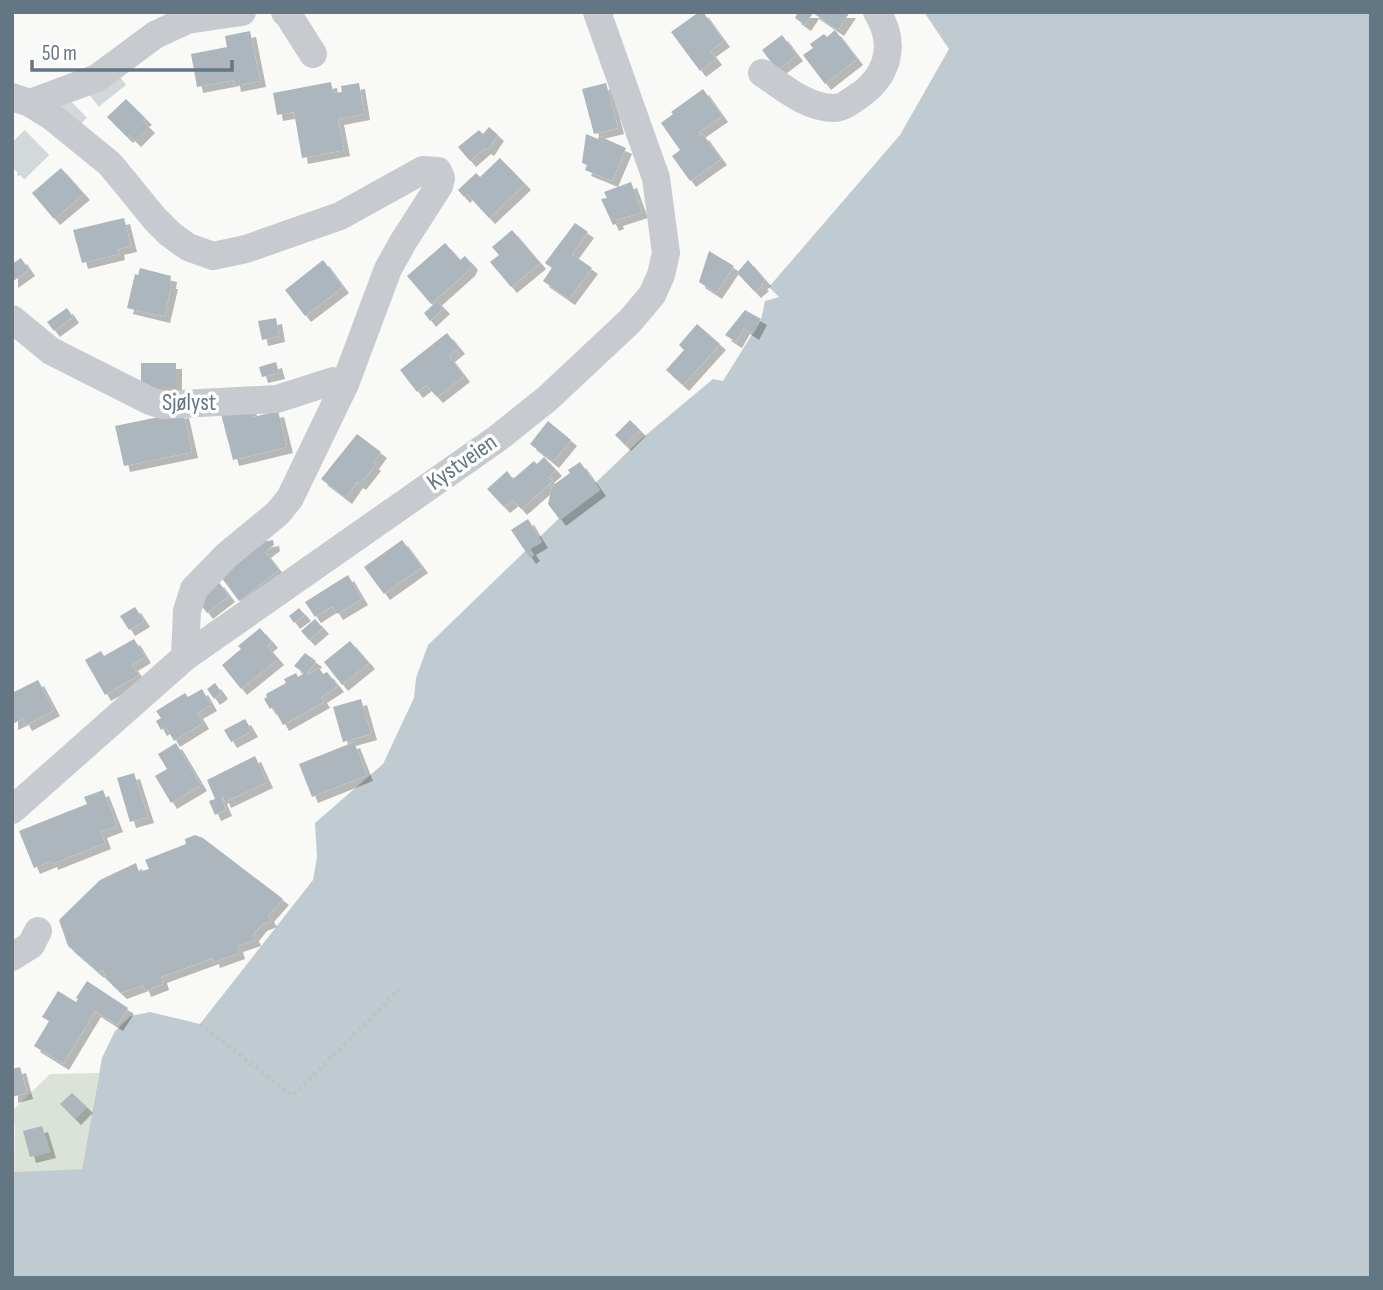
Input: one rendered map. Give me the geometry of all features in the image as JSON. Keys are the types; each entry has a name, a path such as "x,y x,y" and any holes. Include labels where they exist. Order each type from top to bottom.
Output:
{"street":[{"path":"21,100 97,78 155,35 187,20 242,12"},
{"path":"285,12 313,54"},
{"name":"Kystveien","path":"17,800 185,657 498,438 566,381 630,321 652,295 661,275 666,253 656,178 597,12"},
{"path":"762,73 815,105 834,108 843,106 868,91 886,62 888,34 877,12"},
{"path":"21,100 51,116 110,164 170,234 188,247 213,256 246,249 340,216 424,170 438,171 441,178 439,187 388,269 345,384 290,498 278,513 227,555 194,589 187,611 185,657"},
{"name":"Sjølyst","path":"12,319 51,351 163,405 276,399 333,382 345,384"},
{"path":"12,957 31,944 38,931"}],"path":[{"path":"200,1024 292,1096 400,989"}],"shaded area":[{"path":"924,12 1371,12 1371,1278 12,1278 12,1172 82,1169 102,1058 115,1031 131,1016 150,1012 200,1024 313,880 317,857 315,823 383,764 414,698 416,678 428,645 640,440 713,379 723,381 761,320 765,301 779,297 769,287 900,135 949,49"},
{"path":"99,1073 82,1169 14,1172 15,1127 12,1111 50,1074"}],"building":[{"path":"699,12 703,12 724,41 710,51 716,59 700,71 671,32"},
{"path":"798,12 850,12 838,30 813,13 805,25 795,18"},
{"path":"835,30 857,59 825,84 803,55 813,48 810,44 824,34 827,37"},
{"path":"250,31 260,81 235,86 234,80 197,87 191,54 227,47 225,36"},
{"path":"782,35 797,55 777,70 762,50"},
{"path":"331,82 333,93 342,92 341,86 359,83 364,114 338,119 344,150 302,158 294,112 277,115 273,93"},
{"path":"606,83 618,128 594,134 582,89"},
{"path":"703,89 722,116 699,132 721,159 690,181 672,156 680,150 661,123 673,114 671,112"},
{"path":"126,99 146,119 143,121 149,127 135,141 129,135 127,137 107,117"},
{"path":"489,127 498,135 488,150 485,148 470,161 458,147 479,130 483,134"},
{"path":"586,134 598,139 599,136 626,148 612,181 585,170 587,165 582,163"},
{"path":"12,140 27,160 12,170"},
{"path":"500,158 525,184 489,218 467,194 464,197 458,190 476,173 480,177"},
{"path":"61,168 84,194 54,219 32,193"},
{"path":"631,182 642,212 617,220 618,223 613,225 601,199 607,198 604,192"},
{"path":"124,218 131,246 118,249 119,254 82,263 73,230"},
{"path":"575,223 588,232 572,254 592,268 569,299 543,281 552,268 545,263"},
{"path":"512,230 540,263 511,287 490,262 499,255 492,247"},
{"path":"445,243 460,260 465,256 472,264 469,270 431,304 407,276"},
{"path":"709,251 734,266 716,293 699,282"},
{"path":"21,258 29,270 12,282 12,264"},
{"path":"323,260 343,287 305,316 285,290"},
{"path":"748,260 765,280 755,292 737,273"},
{"path":"140,268 171,276 172,283 164,317 127,308 135,274 138,275"},
{"path":"437,301 444,308 430,321 424,313"},
{"path":"67,308 73,317 54,331 47,322"},
{"path":"745,310 761,319 753,334 744,328 736,342 725,335"},
{"path":"276,318 279,336 262,340 258,321"},
{"path":"697,324 720,344 683,385 666,370 684,350 679,345"},
{"path":"447,333 459,348 449,356 464,376 437,397 426,385 417,392 400,370"},
{"path":"276,362 279,373 262,377 259,367"},
{"path":"141,363 176,363 176,387 141,387"},
{"path":"250,407 253,417 278,411 287,447 233,460 221,414"},
{"path":"183,412 192,452 124,466 115,426"},
{"path":"630,420 640,430 625,445 615,435"},
{"path":"548,421 571,440 553,462 530,444"},
{"path":"357,434 381,452 373,463 375,465 360,484 357,482 346,498 321,479"},
{"path":"544,457 556,470 548,477 553,481 521,509 513,500 504,507 487,489 507,471 513,479 534,461 537,464"},
{"path":"580,462 600,490 560,520 548,504 552,486"},
{"path":"528,519 542,542 530,549 534,555 530,558 511,530"},
{"path":"273,540 274,545 265,552 279,570 239,601 221,577 256,543"},
{"path":"402,540 422,567 384,594 364,567"},
{"path":"348,575 362,599 337,614 332,606 315,617 305,602"},
{"path":"218,581 229,596 207,613 196,598"},
{"path":"135,607 144,621 129,630 120,616"},
{"path":"299,608 305,615 294,623 289,616"},
{"path":"315,619 323,628 309,640 301,631"},
{"path":"260,628 272,642 267,646 278,659 241,689 222,665 241,649 238,646"},
{"path":"134,639 145,657 132,665 139,675 105,695 85,660 101,651 104,656"},
{"path":"350,641 369,663 342,685 324,662"},
{"path":"305,653 316,661 308,675 319,668 323,674 327,672 338,686 321,697 324,702 283,725 273,707 270,709 264,699 266,694 286,683 284,679 296,673 298,677 304,673 294,666"},
{"path":"38,680 54,710 26,725 23,719 12,724 12,693"},
{"path":"215,683 222,693 214,699 207,689"},
{"path":"202,689 211,705 197,713 203,723 174,741 166,727 161,730 156,721 161,718 156,711 185,693 188,697"},
{"path":"361,699 371,734 343,742 333,707"},
{"path":"245,719 252,731 231,742 224,730"},
{"path":"354,742 367,775 312,797 299,764"},
{"path":"176,743 201,785 171,803 155,776 167,769 158,754"},
{"path":"255,756 267,782 225,802 223,797 221,798 226,810 215,815 209,801 215,799 207,780"},
{"path":"134,773 148,817 130,822 117,778"},
{"path":"103,790 117,826 101,832 105,843 52,864 51,861 34,868 19,831 87,804 84,797"},
{"path":"195,835 203,838 283,899 268,916 271,921 261,925 253,935 255,940 237,946 239,953 214,962 213,958 161,977 163,984 145,991 143,985 121,993 106,979 103,970 98,972 68,946 59,920 100,880 136,863 139,872 149,869 145,860 186,844 185,839"},
{"path":"87,981 128,1008 117,1025 95,1011 63,1064 34,1046 49,1021 42,1017 58,991 76,1002"},
{"path":"20,1067 27,1093 12,1097 12,1069"},
{"path":"72,1093 87,1107 75,1119 60,1104"},
{"path":"42,1126 50,1152 30,1157 23,1131"}],"tunnel":[{"path":"12,167 83,97 118,69"}]}
